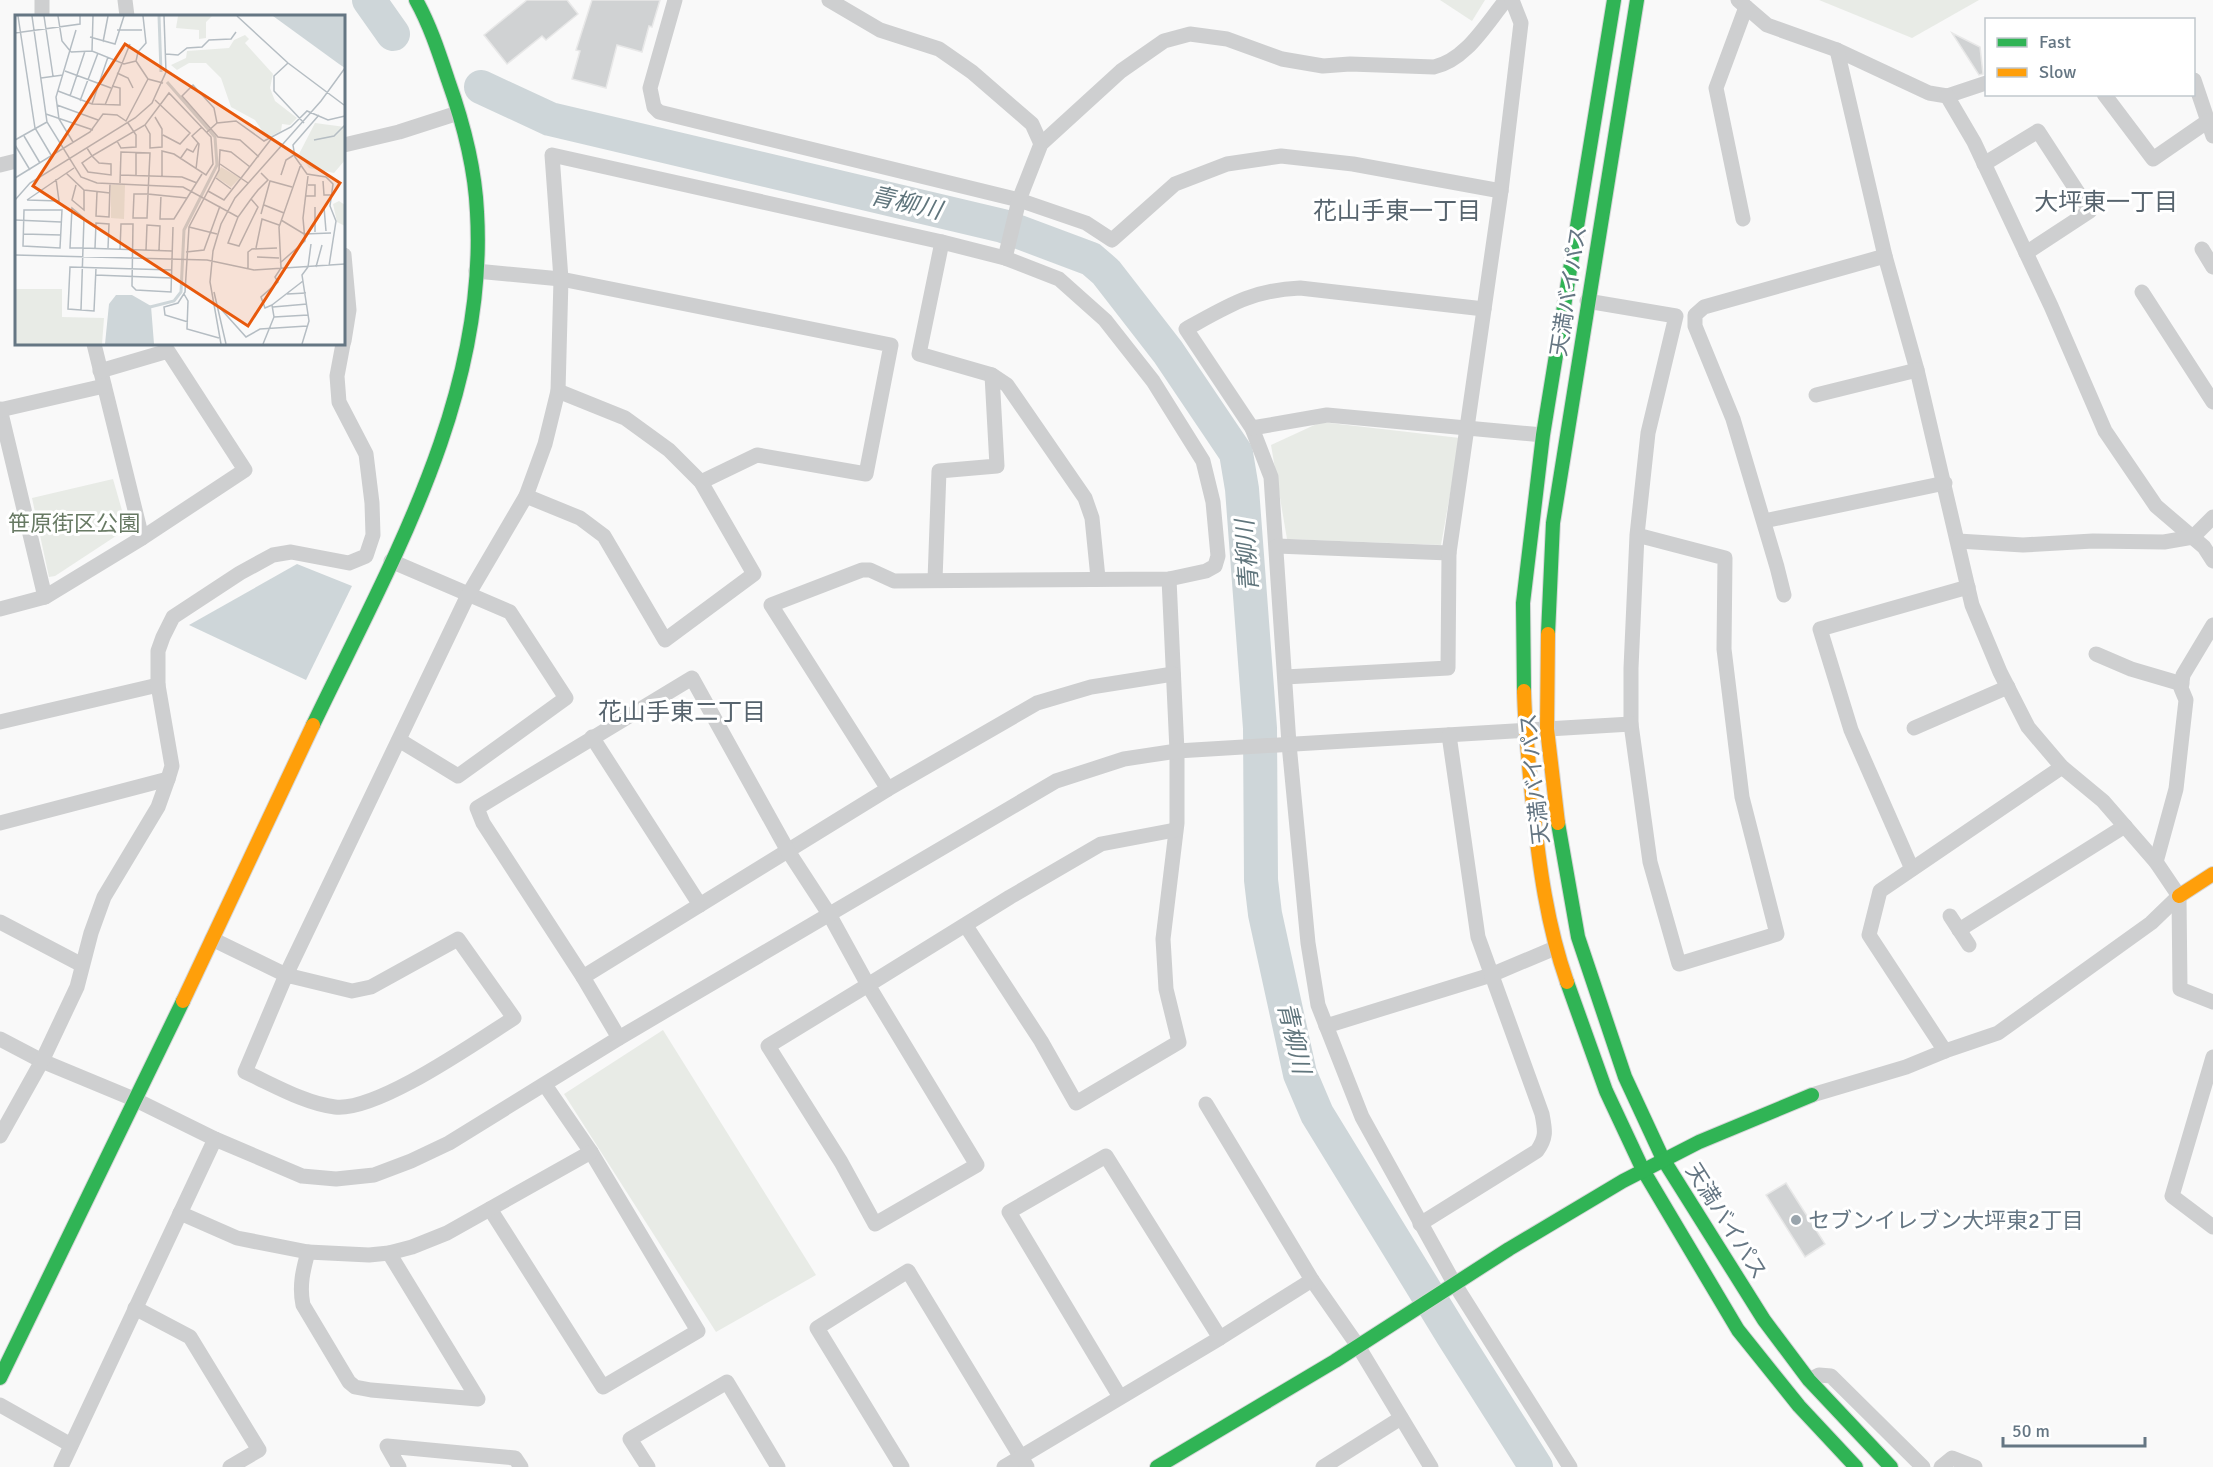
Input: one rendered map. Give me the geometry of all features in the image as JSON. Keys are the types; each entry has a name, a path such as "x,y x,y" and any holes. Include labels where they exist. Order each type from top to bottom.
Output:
{"main road":[{"path":"0,1378 136,1100 391,561 422,494 443,436 457,389 468,336 476,271 478,231 468,151 453,93 426,17 416,0"},
{"name":"天満バイパス","path":"1614,0 1543,435 1523,603 1525,730 1539,857 1555,948 1606,1091 1643,1170 1738,1330 1799,1406 1856,1467"},
{"name":"天満バイパス","path":"1637,0 1553,523 1546,729 1561,846 1578,937 1625,1077 1664,1159 1764,1320 1809,1380 1891,1467"},
{"path":"2179,896 2213,874"},
{"path":"1157,1467 1358,1346 1451,1285 1608,1188 1714,1135 1812,1095"}],"street":[{"path":"125,0 127,15"},
{"path":"675,0 650,88 654,107 659,112 1019,201 1086,223 1112,240 1175,184 1227,164 1281,156 1353,164 1501,191"},
{"path":"829,0 880,30 939,49 972,72 1032,124 1041,144"},
{"path":"1005,258 1019,201 1041,144 1121,71 1164,41 1190,34 1227,39 1282,59 1323,66 1350,64 1434,68 1462,53 1506,0"},
{"path":"1285,677 1448,668 1449,553 1501,191 1521,23 1512,0"},
{"path":"1743,219 1716,88 1742,4 1767,25 1837,50 1929,93 1947,96 1985,83"},
{"path":"1837,50 1885,256 1917,370 1945,483 1972,605 2028,727 2062,767 2103,801 2156,862 2179,896 2180,989 2213,1002"},
{"path":"2195,86 2213,136"},
{"path":"1947,96 1984,164 2026,253 2105,431 2156,506 2204,547 2213,561"},
{"path":"2106,96 2153,159 2208,121"},
{"path":"345,145 399,132 458,113"},
{"path":"1984,164 2038,131 2090,211 2026,253"},
{"path":"212,939 286,975 352,991 371,987 458,939 514,1018 410,1083 356,1105 336,1107 317,1103 245,1072 286,975 468,595 526,496 545,444 558,391 561,279 552,155 942,242 1005,258 1059,279 1105,320 1153,381 1203,461 1213,502 1218,556 1215,566 1206,571 1169,579 894,581 870,570 862,570 771,605 888,789"},
{"path":"0,165 15,161"},
{"path":"942,242 919,354 992,375 1007,385 1085,498 1092,518 1098,578"},
{"path":"2202,249 2213,267"},
{"path":"1784,595 1733,419 1695,326 1695,315 1704,308 1885,256"},
{"path":"345,266 349,310 345,331"},
{"path":"476,271 561,279 891,345 866,474 758,455 700,482"},
{"path":"1484,309 1300,288 1276,289 1240,300 1186,329 1252,428 1271,477 1289,744 1311,969 1318,1005 1362,1117 1451,1285 1570,1467"},
{"path":"2142,292 2213,402"},
{"path":"1587,302 1676,316 1648,433 1637,535 1631,724 1650,862 1679,964 1777,934 1742,797 1725,649 1725,558 1637,535"},
{"path":"94,345 142,538"},
{"path":"0,1136 42,1060 77,987 82,964 104,897 158,807 168,779 172,766 158,685 158,651 173,617 240,573 273,555 291,552 349,563 366,556 372,535 372,503 366,454 339,402 337,376 342,345"},
{"path":"0,609 45,597 142,538 245,470 168,351 102,379 0,409 45,597"},
{"path":"1816,394 1917,370"},
{"path":"935,580 939,471 997,466 992,375"},
{"path":"526,496 580,518 604,536 665,640 754,573 700,482 669,450 625,418 558,391"},
{"path":"1252,428 1328,415 1543,435"},
{"path":"1764,520 1945,483"},
{"path":"1958,541 2023,545 2093,541 2164,542 2193,537 2213,517"},
{"path":"1277,546 1449,553"},
{"path":"391,561 510,612 566,698 458,776 399,740"},
{"path":"966,926 1041,1041 1076,1103 1179,1042 1166,989 1163,939 1175,830 1177,751 1169,579"},
{"path":"1912,869 1851,730 1820,629 1968,588"},
{"path":"2156,862 2176,789 2186,700 2182,684 2183,675 2213,625"},
{"path":"2096,654 2131,669 2182,684"},
{"path":"583,977 888,789 1037,703 1091,687 1173,674"},
{"path":"619,1038 583,977 483,823 477,808 692,678 788,851 829,914 868,985 977,1165 875,1224 841,1162 768,1046 868,985 966,926 1010,897 1101,844 1175,830"},
{"path":"0,722 158,685"},
{"path":"1914,728 2008,687"},
{"path":"0,1038 42,1060 302,1176 336,1179 374,1175 449,1143 619,1038 1056,781 1124,759 1177,751 1631,724"},
{"path":"1420,1224 1537,1150 1544,1142 1545,1128 1542,1114 1478,938 1449,735"},
{"path":"592,737 700,905"},
{"path":"1945,1051 1869,935 1880,891 2062,767"},
{"path":"0,823 168,779"},
{"path":"1959,930 2125,826"},
{"path":"1812,1095 1906,1067 1945,1051 1998,1034 2151,923 2179,896"},
{"path":"1950,916 1969,945"},
{"path":"0,922 82,964"},
{"path":"1326,1026 1491,975 1555,948"},
{"path":"2213,1057 2172,1196 2213,1227"},
{"path":"490,1209 603,1387 698,1331 591,1152 544,1085"},
{"path":"1206,1104 1312,1280 1358,1346 1431,1467"},
{"path":"61,1467 215,1139"},
{"path":"180,1213 237,1238 308,1252 369,1255 389,1253 412,1247 447,1233 591,1152"},
{"path":"1120,1397 1009,1212 1106,1156 1220,1338"},
{"path":"308,1252 302,1276 303,1305 349,1382 355,1387 371,1390 478,1399 389,1253"},
{"path":"902,1467 817,1328 908,1271 1024,1462"},
{"path":"1004,1467 1024,1462 1120,1397 1312,1280"},
{"path":"135,1308 190,1338 259,1449 230,1467"},
{"path":"1809,1380 1820,1375 1831,1376 1923,1467"},
{"path":"648,1467 630,1439 727,1382 778,1467"},
{"path":"0,1405 71,1444"},
{"path":"1323,1467 1401,1418"},
{"path":"399,1467 387,1446 515,1458 521,1467"},
{"path":"1941,1467 1952,1458 1975,1467"}],"green space":[{"path":"1440,0 1485,0 1472,21"},
{"path":"1819,0 1979,0 1912,38"},
{"path":"1321,422 1460,438 1441,545 1287,539 1271,445"},
{"name":"笹原街区公園","path":"113,479 125,521 122,532 55,576 49,577 32,498"},
{"path":"663,1030 816,1275 716,1332 564,1094"}],"shaded area":[{"path":"297,564 352,586 306,680 189,625"}],"building":[{"path":"527,0 567,0 578,14 546,40 542,36 507,64 484,35"},
{"path":"592,0 660,0 652,27 649,26 642,52 617,45 606,88 572,79 580,51 576,50"},
{"path":"1952,33 1980,47 1983,74 1979,75"},
{"name":"セブンイレブン大坪東2丁目","path":"1786,1183 1825,1244 1805,1257 1766,1195"}],"waterway":[{"name":"青柳川","path":"369,0 393,34"},
{"name":"青柳川","path":"481,87 550,119 1003,226 1091,259 1106,272 1168,352 1236,453 1242,489 1260,728 1261,880 1265,914 1300,1074 1317,1114 1536,1467"}],"traffic: fast":[{"path":"313,725 402,541 428,478 450,413 467,348 476,281 477,212 474,178 453,96 434,39 416,0"},
{"path":"1524,691 1523,603 1543,435 1614,0"},
{"path":"1548,634 1553,523 1637,0"},
{"path":"1558,823 1578,937 1625,1077 1663,1159 1764,1320 1809,1380 1891,1467"},
{"path":"1567,982 1606,1091 1643,1170 1738,1330 1799,1406 1856,1467"},
{"path":"0,1378 183,1001"},
{"path":"1157,1467 1335,1361 1509,1249 1623,1181 1699,1142 1812,1095"}],"traffic: slow":[{"path":"1548,634 1547,729 1558,823"},
{"path":"1524,691 1541,873 1554,939 1567,982"},
{"path":"183,1001 313,725"},
{"path":"2179,896 2213,874"}],"place":[{"name":"セブンイレブン大坪東2丁目","path":"1796,1220"}],"district":[{"name":"大坪東一丁目","path":"2106,202"},
{"name":"花山手東一丁目","path":"1397,211"},
{"name":"花山手東二丁目","path":"682,712"}]}
